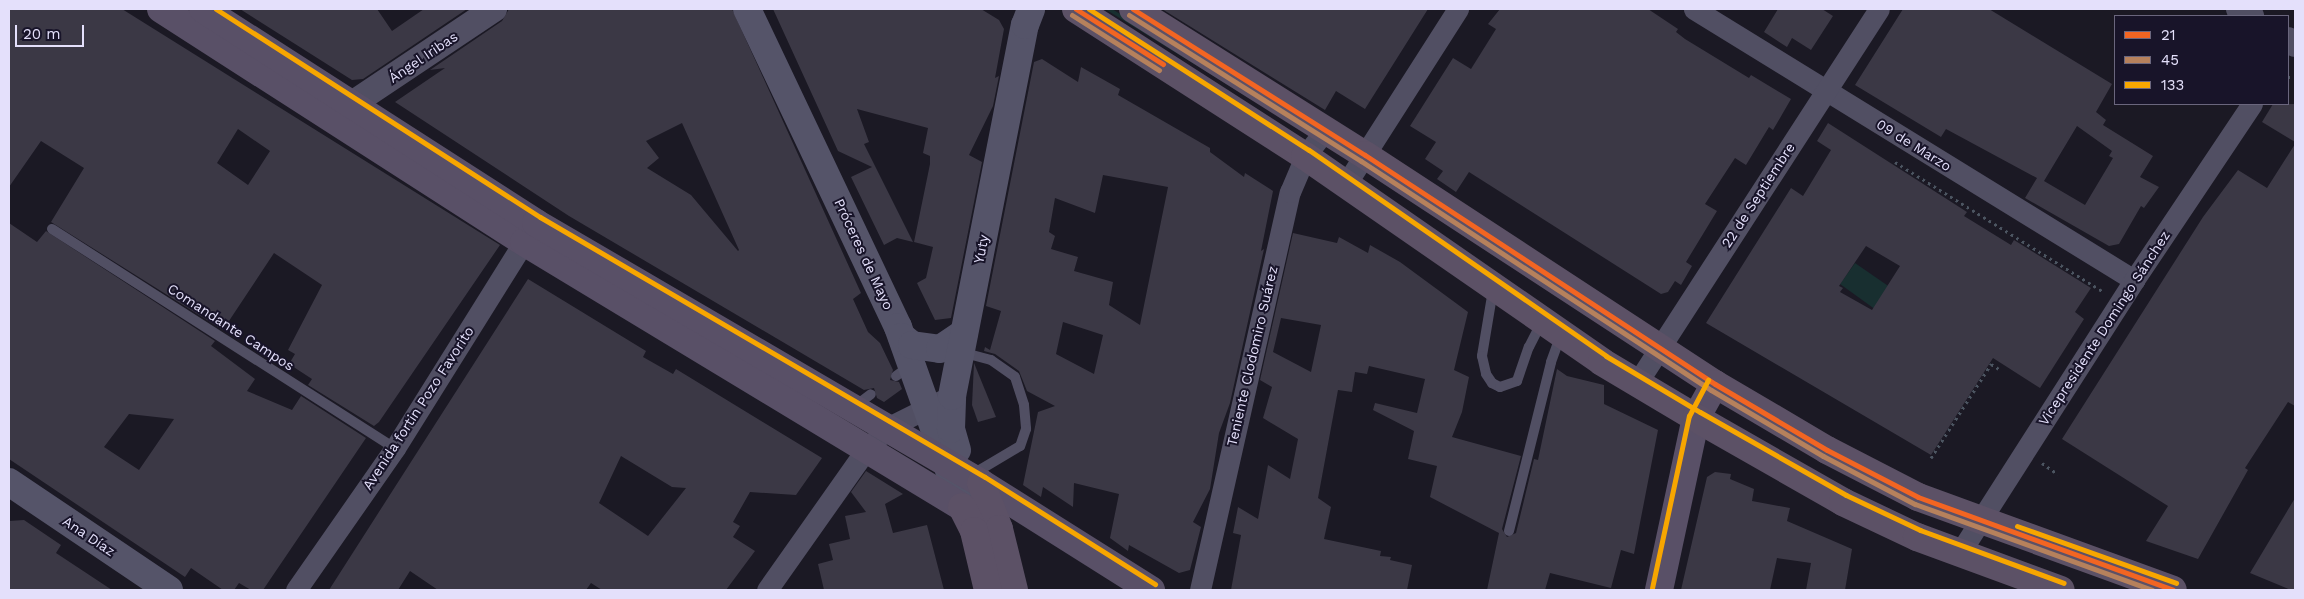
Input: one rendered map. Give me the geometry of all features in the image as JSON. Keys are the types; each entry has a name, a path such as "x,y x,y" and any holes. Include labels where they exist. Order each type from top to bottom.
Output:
{"highway":[{"path":"1076,9 1305,156 1552,327 1696,418 1843,502 1959,554 2061,590"},
{"path":"1133,9 1365,155 1715,384 1869,472 1980,521 2172,590"},
{"path":"967,474 999,529 1014,590"},
{"path":"962,507 974,531 988,590"}],"main road":[{"path":"161,9 530,232 865,451 962,507"},
{"path":"204,9 352,104 530,232 862,401 887,428 967,474 1139,587"},
{"name":"Próceres de Mayo","path":"747,9 902,337 904,370 967,474 962,507"},
{"name":"Yuty","path":"967,474 954,442 952,396 1027,15 1031,9"},
{"path":"902,337 912,345 940,350 962,342"},
{"path":"1659,590 1696,418 1715,384"},
{"name":"Ana Díaz","path":"9,482 168,590"}],"street":[{"name":"Ángel Iribas","path":"352,104 494,9"},
{"path":"1346,184 1458,9"},
{"name":"09 de Marzo","path":"1694,9 2134,280"},
{"name":"22 de Septiembre","path":"1638,383 1659,347 1880,9"},
{"name":"Vicepresidente Domingo Sánchez","path":"1959,554 2134,280 2251,105"},
{"name":"Teniente Clodomiro Suárez","path":"1200,590 1285,211 1305,156 1325,130"},
{"name":"Avenida fortin Pozo Favorito","path":"296,590 395,448 530,232"},
{"path":"767,590 865,451 887,428 952,396"}],"lane":[{"name":"Comandante Campos","path":"52,229 395,448"},
{"path":"1494,286 1482,356 1486,374 1492,383 1500,386 1517,381 1529,347 1552,327"},
{"path":"1508,531 1551,362 1552,327"},
{"path":"962,342 1015,377 1024,404 1026,429 1020,446 967,474"}],"path":[{"name":"09 de Marzo","path":"1888,157 2104,292 2105,298"},
{"path":"1931,458 1990,364 1999,369"},
{"path":"2041,462 2058,474"}],"green space":[{"path":"1105,9 1112,9 1297,123 1296,127"},
{"path":"1855,263 1897,292 1883,315 1840,284"}],"building":[{"path":"9,9 122,9 500,245 379,422 374,426 308,385 312,379 289,364 295,354 288,350 322,285 274,253 223,330 51,222 84,168 41,141 9,187","holes":["238,129 270,151 248,185 217,163"]},
{"path":"240,9 377,9 392,31 424,9 467,9 363,79 352,80"},
{"path":"509,9 732,9 861,293 853,299 868,332 880,343 893,370 890,380 899,382 902,389 884,402 877,398 874,388 864,390 569,216 395,102 445,68 430,70 502,21","holes":["682,123 739,250 691,195 647,168 659,158 646,141"]},
{"path":"773,9 981,9 999,20 1004,29 995,78 999,76 993,106 969,155 982,162 951,318 935,320 917,283 926,278 933,247 914,242 930,164 930,156 923,153 928,128 857,109 869,142 864,144 913,242 897,238 884,245 851,177 872,167 838,151"},
{"path":"1162,9 1428,9 1365,109 1336,91 1325,110"},
{"path":"1500,9 1648,9 1678,29 1676,32 1685,39 1749,78 1751,75 1791,99 1773,130 1769,127 1746,165 1735,158 1705,204 1717,211 1686,262 1692,266 1681,285 1675,281 1668,292 1661,294 1469,172 1456,192 1437,179 1443,171 1425,159 1436,142 1410,126 1453,58 1471,69 1496,29 1488,24"},
{"path":"1778,9 1822,9 1833,16 1811,50 1792,38 1787,47 1764,32"},
{"path":"1903,9 1989,9 2112,84 2096,112 2106,120 2103,125 2153,156 2140,177 2159,187 2144,208 2141,206 2119,244 2109,246 2025,198 2037,178 1946,129 1941,137 1855,85","holes":["2077,126 2112,151 2109,156 2113,158 2085,205 2044,181"]},
{"path":"1042,59 1078,82 1081,67 1120,89 1118,95 1210,148 1210,152 1244,177 1245,173 1273,191 1261,251 1264,249 1230,403 1219,433 1210,489 1193,522 1201,527 1190,570 1179,573 1129,545 1128,551 1110,538 1119,494 1074,483 1073,507 1043,487 1041,497 1023,485 1038,412 1055,406 1027,391 1019,371 995,354 984,351 985,347 990,350 1001,311 986,306 1034,62","holes":["1103,175 1168,187 1140,325 1109,305 1113,282 1074,271 1078,257 1051,249 1055,236 1049,232 1055,198 1095,213","1063,322 1103,335 1094,374 1056,354"]},
{"path":"2295,104 2295,142 2262,122 2272,105"},
{"path":"1828,123 1967,212 1964,216 2011,245 2014,240 2091,288 2075,312 2084,319 2040,388 1993,358 1931,455 1706,323 1791,188 1803,196 1831,150 1817,141","holes":["1866,246 1900,266 1872,310 1840,292 1843,288 1839,286"]},
{"path":"2295,144 2295,406 2288,402 2245,468 2248,470 2198,559 2146,541 2168,506 2062,439 2203,217 2238,170 2267,188"},
{"path":"9,223 37,242 46,231 215,341 211,346 255,379 247,391 292,410 301,396 366,438 263,590 251,590 239,583 234,590 223,590 191,568 185,577 9,459","holes":["129,414 174,419 139,470 104,447"]},
{"path":"1293,233 1337,243 1339,237 1368,253 1370,245 1400,262 1468,312 1454,370 1469,377 1462,412 1452,437 1521,456 1502,529 1507,537 1516,533 1534,459 1538,460 1557,369 1567,376 1604,385 1604,404 1658,430 1634,554 1621,550 1611,588 1550,573 1545,590 1487,590 1499,533 1430,497 1437,466 1408,459 1414,431 1373,410 1375,403 1417,413 1425,379 1369,366 1367,374 1355,372 1352,392 1338,390 1318,498 1331,507 1324,539 1381,551 1380,556 1391,557 1390,560 1412,565 1407,590 1231,590 1241,535 1233,533 1238,507 1258,519 1268,465 1290,479 1298,439 1263,418 1272,387 1260,380","holes":["1281,318 1321,325 1311,372 1273,352"]},
{"path":"528,279 646,351 643,357 673,374 676,369 822,458 796,495 750,492 733,522 740,526 733,537 755,551 726,590 602,590 591,583 586,590 438,590 410,571 398,590 329,590","holes":["621,456 672,487 686,488 648,536 599,503"]},
{"path":"974,363 996,417 978,422 972,405"},
{"path":"866,471 903,494 885,504 893,533 927,525 944,590 824,590 818,564 833,560 829,544 850,539 845,516 866,512 851,492"},
{"path":"1715,472 1731,474 1730,479 1754,489 1752,501 1790,508 1787,521 1852,549 1845,590 1806,590 1811,563 1777,558 1770,590 1681,590 1707,477"},
{"path":"2295,498 2295,590 2291,590 2250,573"},
{"path":"24,520 61,545 56,553 112,590 9,590 9,521"}],"transit line":[{"name":"133","path":"216,9 540,217 985,477 1155,584"},
{"name":"21","path":"1076,9 1163,64"},
{"name":"133","path":"1089,9 1309,150 1606,356 1700,412 1846,495 1920,530 2064,583"},
{"name":"21","path":"1133,9 1365,155 1715,384 1827,450 1918,497 2173,590"},
{"name":"45","path":"1072,15 1159,70"},
{"name":"45","path":"1129,15 1361,161 1711,390 1823,456 1915,504 2152,590"},
{"name":"133","path":"1652,588 1689,416 1708,380"},
{"name":"133","path":"2017,526 2176,583"}]}
